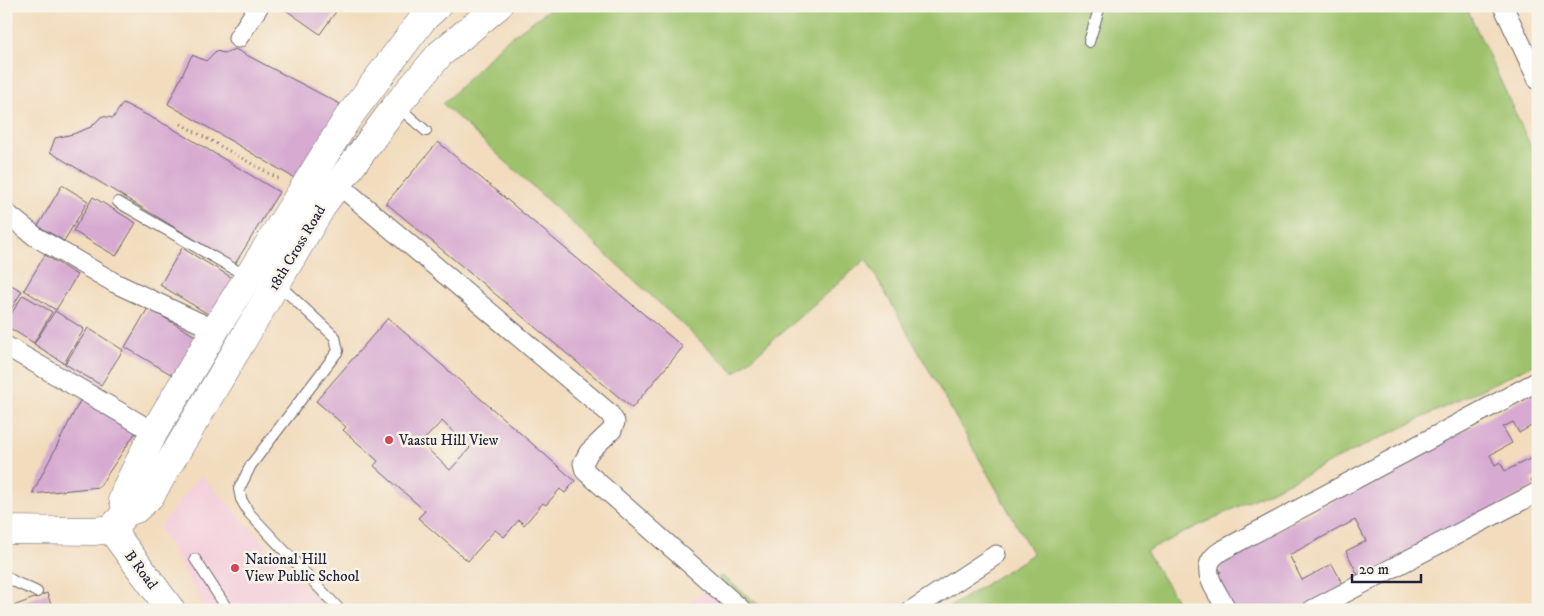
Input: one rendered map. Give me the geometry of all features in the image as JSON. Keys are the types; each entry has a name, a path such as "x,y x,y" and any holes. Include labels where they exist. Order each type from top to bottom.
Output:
{"street":[{"path":"238,38 259,6"},
{"name":"18th Cross Road","path":"119,521 127,487 154,432 215,330 347,119 423,19 437,6"},
{"name":"18th Cross Road","path":"6,530 94,532 119,521 150,496 324,203 396,106 440,54 498,6"},
{"path":"1503,6 1538,80"},
{"path":"338,184 609,413 615,422 612,430 589,452 583,463 585,471 742,610"},
{"path":"6,214 36,237 115,283 215,330"},
{"path":"6,346 154,432"},
{"path":"1227,610 1209,577 1208,568 1212,558 1221,551 1538,381"},
{"path":"1312,610 1538,492"},
{"name":"B Road","path":"119,521 170,610"},
{"path":"912,610 996,555"}],"lane":[{"path":"1089,42 1100,6"},
{"path":"396,106 426,132"},
{"path":"118,202 248,277"},
{"path":"277,283 335,337 338,350 251,465 239,488 240,499 249,513 340,610"},
{"path":"195,559 228,610"},
{"path":"6,576 11,580 29,586 37,592"}],"path":[{"path":"181,124 302,192"}],"shaded area":[{"name":"National Hill View Public School","path":"201,475 325,610 206,610 159,527"},
{"path":"718,578 741,610 682,610"}],"green space":[{"path":"554,6 1466,6 1538,162 1538,362 1146,551 1183,610 945,610 1033,554 866,259 735,373 443,104 504,42"},
{"path":"720,576 724,577 765,610 741,610 718,578"}],"building":[{"path":"280,6 340,6 320,34"},
{"path":"235,49 340,104 296,179 168,104 192,55 206,61 216,51 224,53"},
{"path":"123,103 172,128 279,192 235,264 50,152 55,138 91,127 102,116 113,118"},
{"path":"438,142 683,347 632,408 386,203"},
{"path":"62,185 88,201 64,241 38,226"},
{"path":"93,197 136,223 116,256 73,231"},
{"path":"182,248 236,280 213,317 160,285"},
{"path":"45,255 77,275 56,310 24,290"},
{"path":"6,282 22,291 6,318"},
{"path":"23,295 52,312 34,343 6,326 6,322"},
{"path":"148,308 202,340 179,379 125,347"},
{"path":"55,311 84,329 64,363 34,344"},
{"name":"Vaastu Hill View","path":"388,318 575,481 565,493 560,489 546,505 543,503 524,525 519,520 504,537 495,530 468,561 418,518 425,511 374,466 378,461 343,430 346,427 316,401","holes":["442,421 470,448 450,470 421,443"]},
{"path":"88,328 123,350 101,385 65,364"},
{"path":"1538,391 1538,422 1519,433 1513,422 1503,427 1512,443 1490,455 1495,465 1500,462 1505,471 1532,458 1538,469 1538,476 1531,479 1534,487 1360,579 1346,551 1366,541 1355,520 1289,555 1302,580 1332,564 1345,588 1303,610 1231,610 1213,576 1221,572 1216,563"},
{"path":"83,395 138,429 99,487 32,494"},
{"path":"47,593 53,610 6,610 6,609"}],"place":[{"name":"Vaastu Hill View","path":"389,440"},
{"name":"National Hill View Public School","path":"235,568"}]}
